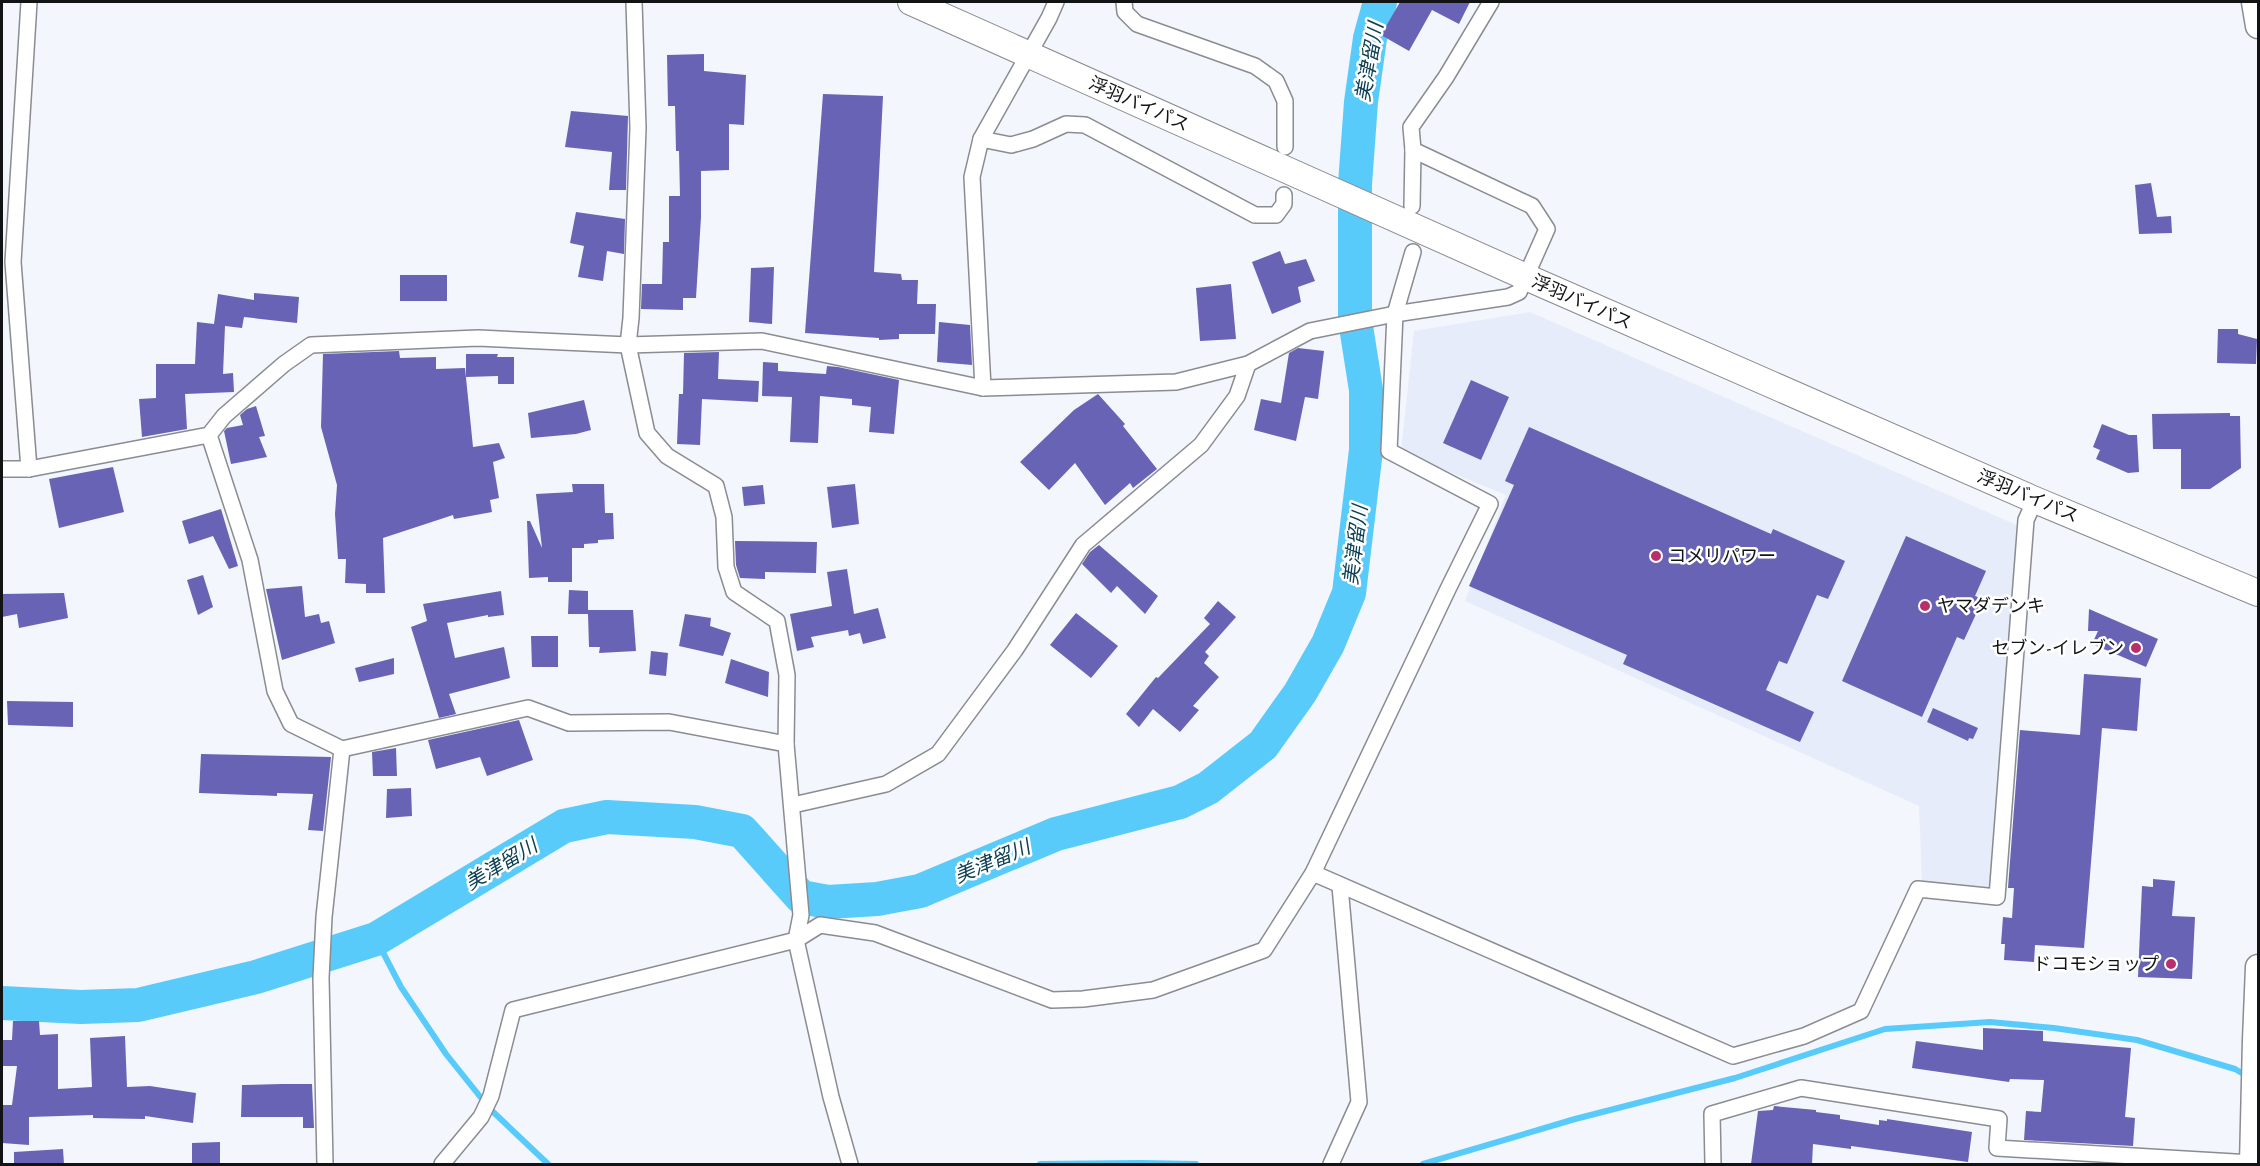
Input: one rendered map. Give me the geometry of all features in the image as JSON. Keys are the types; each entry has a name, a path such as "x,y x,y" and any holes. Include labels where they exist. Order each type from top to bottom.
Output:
{"highway":[{"name":"浮羽バイパス","path":"911,2 1526,278 2035,500 2259,593"}],"main road":[{"path":"2254,2 2259,26"},
{"path":"2252,1164 2259,967"}],"street":[{"path":"29,2 13,262 29,468"},
{"path":"634,2 638,128 628,345 647,433 667,456 716,486 724,517 726,567 734,592 777,621 787,675 786,744 801,915 796,940 831,1096 850,1164"},
{"path":"983,388 972,177 981,139 1056,2"},
{"path":"1124,2 1125,12 1137,24 1255,66 1276,81 1285,101 1285,147"},
{"path":"1412,206 1411,127 1446,77 1491,2"},
{"path":"981,139 1011,145 1033,140 1066,124 1085,125 1255,215 1276,215 1284,204 1284,195"},
{"path":"2,469 29,468 209,435 224,416 284,364 311,345 478,338 628,345 762,342 983,388 1176,382 1248,364 1310,331 1395,314 1508,297 1520,292 1547,229 1533,206 1413,150"},
{"path":"442,1164 484,1111 491,1096 513,1010 796,940 820,925 875,933 1052,1000 1083,999 1153,990 1264,950 1313,873 1490,504 1389,451 1395,314 1413,252"},
{"path":"793,805 886,784 938,754 1016,651 1083,545 1201,445 1237,396 1248,364"},
{"path":"209,435 250,560 275,691 291,724 342,749 528,708 569,723 669,722 786,744"},
{"path":"1313,873 1733,1056 1804,1036 1861,1011 1918,889 1997,897 2026,520 2035,500"},
{"path":"325,1164 321,978 324,916 342,749"},
{"path":"1331,1164 1359,1102 1340,886"},
{"path":"1713,1164 1712,1114 1801,1088 1999,1119 1997,1148 2252,1164"}],"shaded area":[{"path":"1530,312 2019,526 1989,889 1922,882 1919,806 1465,601 1506,495 1401,452 1414,331"}],"building":[{"path":"1400,2 1470,2 1459,24 1432,10 1409,51 1381,35"},
{"path":"704,54 704,71 746,75 744,125 729,124 729,170 701,171 701,217 696,298 683,298 683,310 641,309 642,284 662,284 663,242 669,242 669,196 680,196 675,106 668,106 667,55"},
{"path":"823,94 883,96 874,272 901,274 902,280 918,280 917,304 936,304 935,334 899,334 899,339 879,340 879,338 805,333"},
{"path":"571,111 628,116 626,190 609,190 612,152 565,147"},
{"path":"2151,183 2157,217 2171,216 2172,233 2139,234 2135,185"},
{"path":"576,212 625,219 624,254 607,251 603,281 578,277 584,246 570,243"},
{"path":"1280,251 1285,264 1306,259 1315,281 1298,287 1301,302 1272,314 1252,262"},
{"path":"774,267 772,324 749,322 751,268"},
{"path":"400,275 447,275 447,301 400,301"},
{"path":"1231,284 1236,339 1200,341 1196,288"},
{"path":"254,293 299,297 297,323 244,317 242,328 225,326 223,374 233,373 234,392 185,394 187,429 142,437 139,399 156,398 156,364 195,364 197,322 214,324 218,294 254,300"},
{"path":"939,322 970,325 972,365 937,362"},
{"path":"2218,329 2238,329 2238,334 2257,339 2256,364 2217,363"},
{"path":"1298,348 1324,351 1318,399 1305,397 1296,441 1254,430 1261,399 1281,403 1289,353"},
{"path":"399,351 400,358 436,357 436,369 465,368 473,447 499,443 505,458 493,462 499,498 490,500 492,512 454,519 453,515 383,538 385,593 366,593 366,584 345,583 346,559 338,559 335,514 337,485 321,427 323,354"},
{"path":"719,352 718,379 759,381 758,402 702,399 700,445 677,444 679,394 683,394 684,353"},
{"path":"466,354 498,354 497,357 514,357 514,384 498,384 498,376 466,377"},
{"path":"763,362 778,363 778,371 826,374 827,366 899,380 894,434 869,432 871,407 852,405 852,399 820,396 818,443 790,442 792,397 762,396"},
{"path":"1471,380 1509,397 1481,460 1443,443"},
{"path":"1098,394 1125,424 1123,426 1157,469 1133,488 1130,483 1105,505 1075,463 1049,490 1020,462 1074,410"},
{"path":"584,400 591,430 576,434 531,438 528,413"},
{"path":"256,406 265,436 259,437 267,457 231,464 224,431 227,428 243,425 240,415"},
{"path":"2230,413 2230,416 2240,416 2241,468 2210,489 2181,489 2181,449 2153,449 2152,414"},
{"path":"2102,424 2129,435 2137,435 2139,472 2128,473 2096,459 2100,450 2093,447"},
{"path":"1529,427 1771,534 1773,529 1845,561 1828,599 1817,595 1787,664 1779,661 1766,690 1814,712 1800,742 1623,664 1627,655 1469,586 1514,485 1505,481"},
{"path":"113,467 124,512 59,528 49,479"},
{"path":"572,484 604,484 605,513 613,513 614,539 584,544 584,548 572,548 572,582 548,582 548,577 529,578 527,521 530,521 542,548 536,494 573,492"},
{"path":"855,484 859,524 832,528 827,487"},
{"path":"763,485 765,504 744,506 742,487"},
{"path":"221,509 238,566 229,569 213,536 189,544 182,521"},
{"path":"1906,536 1986,571 1975,596 1983,599 1964,640 1957,637 1922,717 1842,681"},
{"path":"735,541 817,542 816,573 765,572 765,579 740,578 736,565"},
{"path":"1099,545 1158,596 1145,614 1117,586 1111,593 1082,564 1090,552"},
{"path":"847,569 854,614 878,608 886,638 863,644 860,633 849,636 848,630 811,637 814,647 797,651 790,614 832,606 827,572"},
{"path":"203,575 213,607 198,615 187,580"},
{"path":"302,586 305,617 319,614 321,623 329,621 335,643 282,660 266,589"},
{"path":"569,590 588,591 588,610 633,610 636,651 599,653 600,647 589,647 588,614 568,614"},
{"path":"501,591 504,615 488,617 488,615 447,623 455,658 504,647 510,678 449,694 456,714 439,718 411,627 427,621 423,604"},
{"path":"64,593 68,618 19,628 17,614 2,617 2,594"},
{"path":"1218,601 1236,617 1205,652 1209,656 1204,663 1219,677 1193,706 1199,710 1180,732 1153,709 1139,727 1126,714 1156,677 1158,678 1210,624 1204,618"},
{"path":"2089,609 2158,639 2146,667 2092,644 2098,631 2088,631"},
{"path":"1076,613 1118,646 1091,678 1050,645"},
{"path":"685,614 711,618 710,626 731,633 723,656 679,646"},
{"path":"531,636 558,636 558,667 532,667"},
{"path":"651,651 668,653 666,676 649,674"},
{"path":"394,658 394,674 359,682 355,668"},
{"path":"731,659 769,672 768,697 725,683"},
{"path":"2084,674 2141,678 2137,731 2102,728 2084,948 2035,945 2034,962 2004,960 2005,944 2001,944 2003,917 2012,918 2014,888 2008,888 2020,730 2080,735"},
{"path":"7,701 73,702 73,727 8,725"},
{"path":"1933,708 1978,728 1973,739 1969,738 1968,741 1927,722"},
{"path":"519,720 533,760 487,776 480,757 436,769 428,740"},
{"path":"396,748 397,776 373,776 372,752"},
{"path":"201,754 331,757 323,831 308,830 313,794 277,793 277,796 199,793"},
{"path":"411,788 412,816 386,818 387,789"},
{"path":"2153,879 2175,881 2172,916 2195,917 2192,979 2138,977 2142,886 2153,887"},
{"path":"13,1021 39,1021 40,1035 58,1034 58,1089 92,1087 90,1038 125,1036 127,1087 150,1086 196,1093 193,1123 145,1116 145,1119 93,1118 93,1115 29,1117 29,1145 2,1143 2,1105 12,1105 17,1066 2,1066 2,1040 12,1040"},
{"path":"1983,1028 2043,1031 2043,1041 2131,1048 2125,1117 2135,1118 2133,1146 2024,1140 2026,1111 2041,1112 2044,1080 2010,1079 2009,1082 1912,1068 1916,1041 1983,1050"},
{"path":"312,1084 314,1128 303,1128 303,1117 241,1117 242,1085"},
{"path":"1774,1106 1816,1110 1816,1112 1840,1115 1840,1119 1879,1125 1879,1120 1887,1121 1887,1119 1972,1132 1968,1162 1851,1146 1851,1149 1813,1144 1812,1164 1751,1164 1758,1111 1773,1110"},
{"path":"220,1142 220,1164 192,1164 192,1143"},
{"path":"63,1149 64,1164 14,1164 14,1152"}],"waterway":[{"name":"美津留川","path":"2,1003 81,1007 138,1005 256,977 376,939 564,826 607,817 695,822 742,831 801,897 828,902 877,899 920,891 1056,834 1180,802 1208,788 1263,745 1300,693 1328,644 1349,593 1366,450 1366,390 1355,320 1355,184 1361,102 1370,38 1380,2"},
{"path":"376,939 401,987 446,1054 490,1109 548,1164"},
{"path":"1423,1164 1575,1119 1735,1078 1885,1029 1990,1022 2054,1028 2137,1040 2235,1069 2247,1076"},
{"path":"1040,1164 1196,1164"}],"place":[{"name":"コメリパワー","path":"1656,556"},
{"name":"ヤマダデンキ","path":"1925,606"},
{"name":"セブン-イレブン","path":"2136,648"},
{"name":"ドコモショップ","path":"2171,964"}]}
